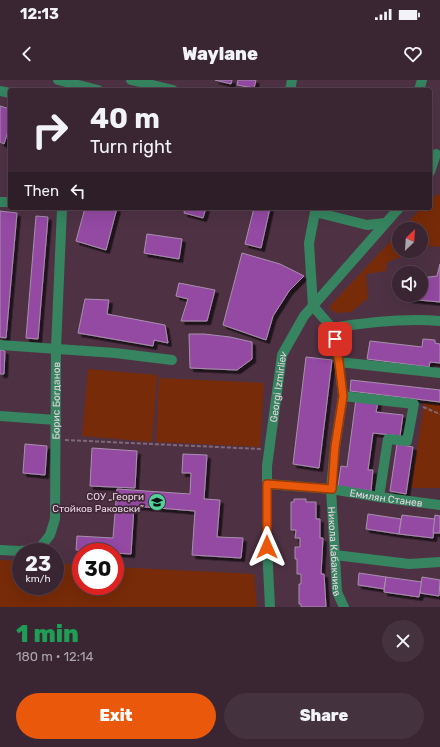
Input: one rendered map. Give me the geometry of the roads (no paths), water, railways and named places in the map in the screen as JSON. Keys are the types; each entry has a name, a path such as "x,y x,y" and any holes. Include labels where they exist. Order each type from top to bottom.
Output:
{"street":[{"path":"58,80 76,87"},
{"path":"131,80 168,86"},
{"path":"432,165 435,154"},
{"name":"Борис Богданов","path":"0,550 20,551 39,549 50,535 55,519 56,348 62,210"},
{"name":"Georgi Izmirliev","path":"270,607 267,547 267,466 282,355 304,316 397,210"},
{"path":"386,223 367,225 315,212 309,242 313,306 332,328 371,321 440,321"},
{"name":"Никола Кабакчиев","path":"332,328 339,362 343,396 335,447 332,489 337,592 344,607"},
{"path":"0,345 115,353 172,360"},
{"path":"339,362 440,373"},
{"path":"343,396 414,404 407,441 388,439 379,497"},
{"path":"0,416 56,420"},
{"name":"Емилян Станев","path":"267,484 332,489 440,505"},
{"path":"335,555 409,564 440,562"}],"place":[{"name":"СОУ „Георги Стойков Раковски”","path":"157,502"}]}
